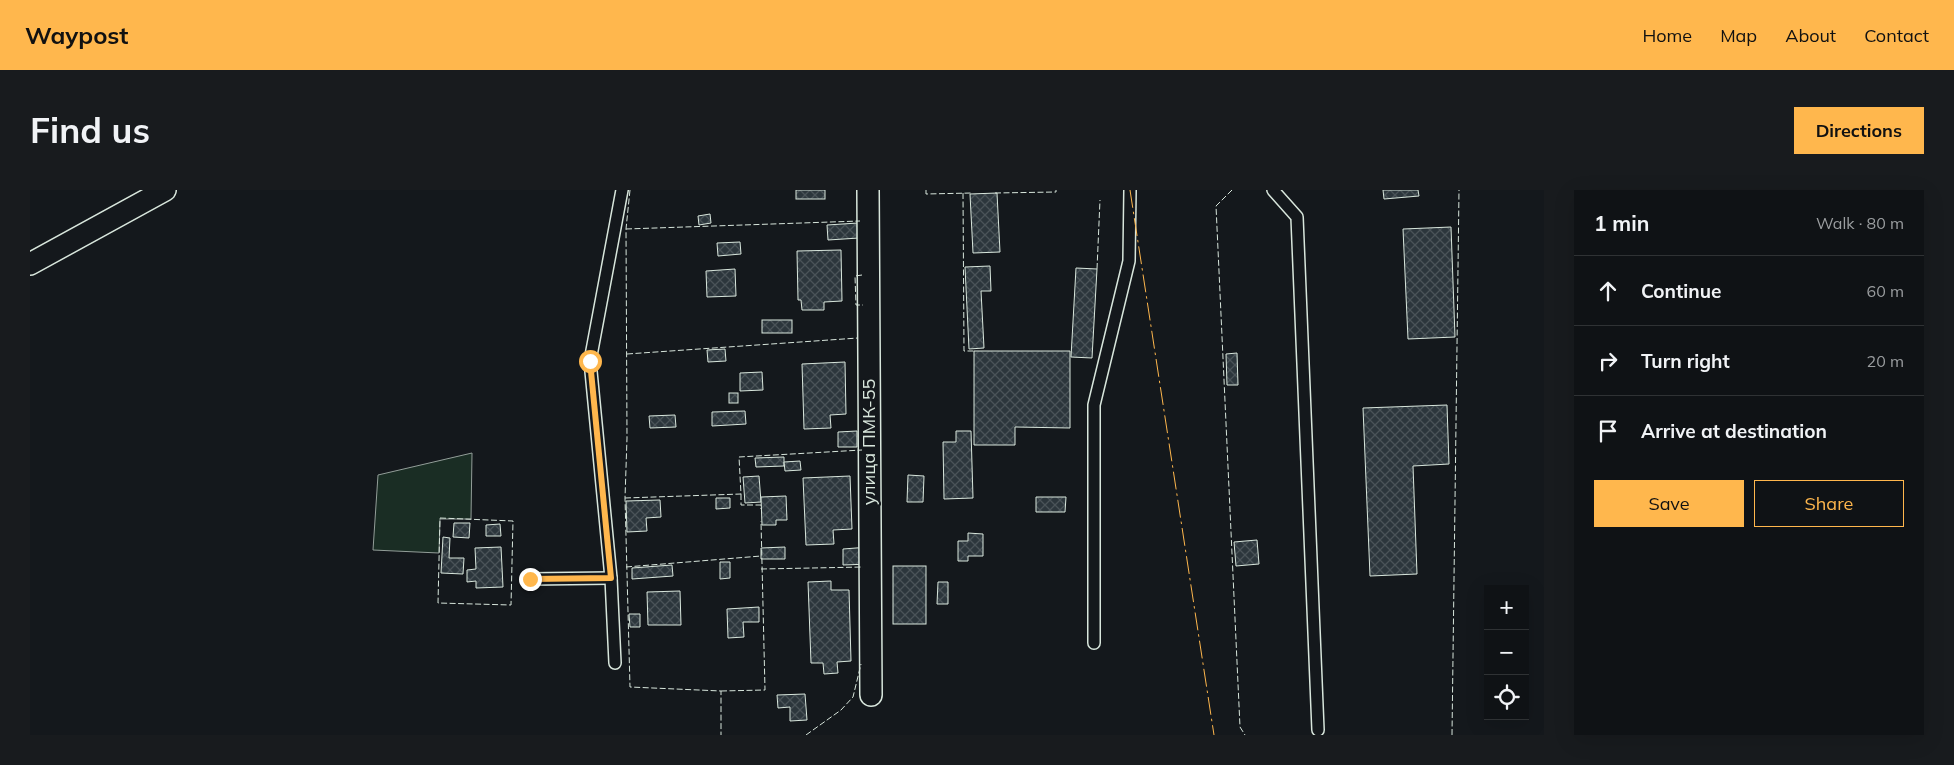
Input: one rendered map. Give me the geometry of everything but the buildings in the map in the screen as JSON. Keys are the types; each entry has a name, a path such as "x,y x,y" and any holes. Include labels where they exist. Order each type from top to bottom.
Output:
{"street":[{"path":"30,264 164,190"},
{"name":"улица ПМК-55","path":"868,190 871,695"}],"lane":[{"path":"615,663 611,578 590,361 622,190"},
{"path":"1094,643 1094,405 1129,261 1130,190"},
{"path":"1273,190 1296,216 1318,730"},
{"path":"530,579 611,578"}],"green space":[{"path":"472,453 471,519 440,519 439,553 373,550 378,475"}],"fence":[{"path":"630,190 626,229 627,438 625,498 630,687 721,691 721,735"},
{"path":"926,190 926,194 972,193"},
{"path":"995,193 1056,192 1056,190"},
{"path":"1232,190 1216,206 1240,727 1245,735"},
{"path":"1452,735 1459,190"},
{"path":"963,193 964,351 974,351"},
{"path":"1097,269 1100,200"},
{"path":"626,229 860,221"},
{"path":"862,275 855,276 856,305 863,305"},
{"path":"627,354 858,338"},
{"path":"625,498 741,494 739,457 862,450"},
{"path":"741,494 741,505 761,505 761,509"},
{"path":"440,518 513,521 511,605 438,603 440,518"},
{"path":"721,691 765,690 761,521"},
{"path":"626,567 761,556"},
{"path":"761,569 863,567"},
{"path":"806,735 841,710 853,697 861,664"}],"power":[{"path":"1130,190 1214,735"}],"route":[{"path":"530,579 611,578 590,361"}]}
